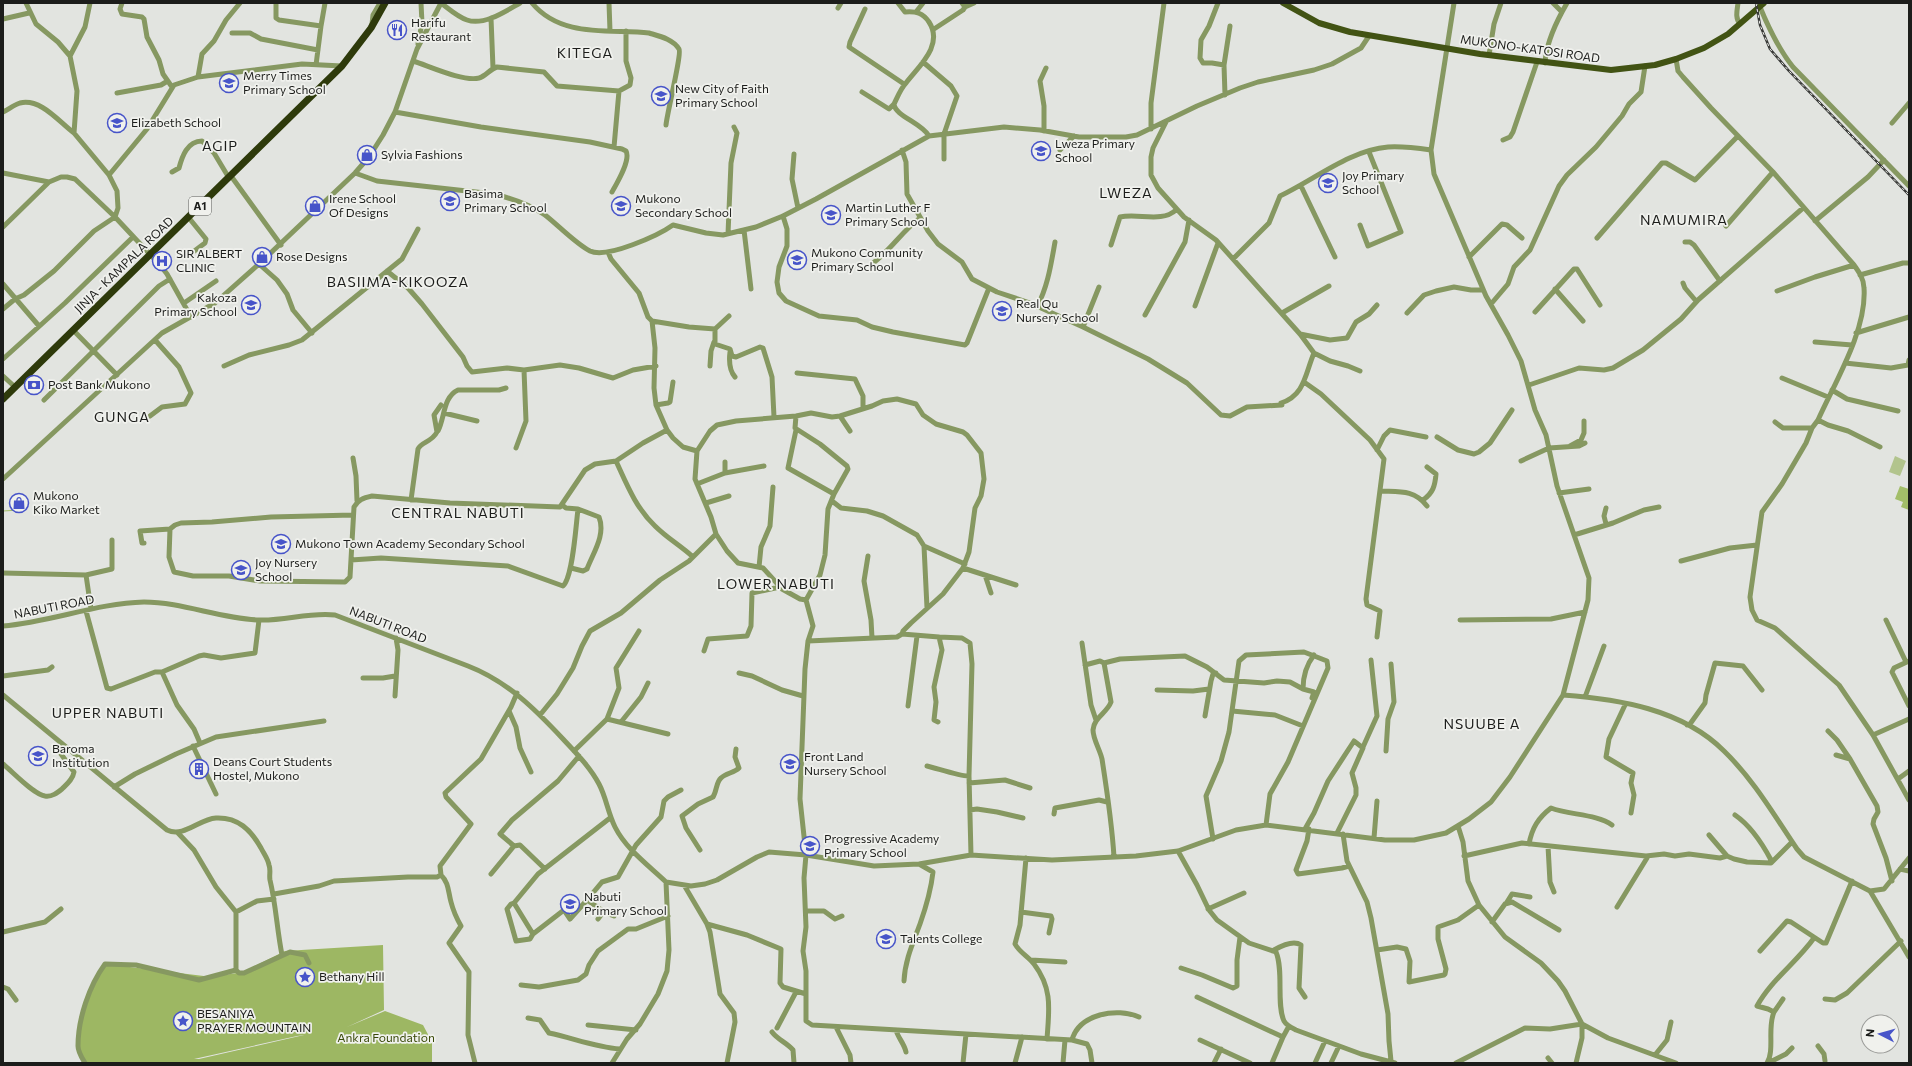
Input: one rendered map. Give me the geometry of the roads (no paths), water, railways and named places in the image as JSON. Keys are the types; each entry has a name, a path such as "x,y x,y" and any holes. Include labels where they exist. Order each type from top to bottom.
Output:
{"highway":[{"name":"JINJA - KAMPALA ROAD","path":"3,399 189,218 342,66 371,28 385,3"}],"main road":[{"name":"MUKONO-KATOSI ROAD","path":"1283,3 1320,23 1368,36 1537,62 1611,70 1645,66 1676,59 1704,48 1728,34 1762,5"}],"street":[{"path":"26,3 29,13 36,24 58,42 70,56 77,91 74,133"},
{"path":"70,56 85,27 90,3"},
{"path":"122,3 120,9 122,14 142,17 144,19 147,37 153,47 166,82 172,87"},
{"path":"198,77 202,54 214,41 226,20 240,3"},
{"path":"276,3 276,18 279,20 321,26"},
{"path":"316,65 325,3"},
{"path":"371,28 372,19 380,3"},
{"path":"3,479 155,340 175,325 215,303 260,264 355,173 369,157 395,112 417,49 422,23 421,3"},
{"path":"417,49 441,3 468,20 478,21 491,18 520,3"},
{"path":"532,3 546,17 569,27 649,33 662,36 679,49 679,59 675,72 666,125"},
{"path":"609,3 610,31"},
{"path":"838,8 841,3"},
{"path":"862,92 889,109 894,104 904,84 923,62 933,45 934,29 926,18 916,12 905,12 898,3"},
{"path":"916,12 923,3"},
{"path":"934,29 961,12 964,5 974,3"},
{"path":"1151,129 1150,102 1164,3"},
{"path":"1218,3 1209,26 1201,40 1200,58 1203,63 1224,65"},
{"path":"612,1063 620,1049 636,1030 658,994 667,971 669,950 666,882 684,885 705,884 717,880 757,857 769,852 806,855 874,866 919,864 971,854 1052,860 1114,857 1178,850 1236,830 1266,825 1405,841 1425,839 1446,833 1458,826 1480,811 1501,790 1563,695 1588,600 1589,578 1559,493 1549,448 1515,347 1483,290 1434,174 1431,150 1454,3"},
{"path":"1489,55 1494,24 1501,3"},
{"path":"1553,3 1562,12"},
{"path":"1545,63 1545,55 1551,35 1567,3"},
{"path":"1738,3 1736,14 1737,20 1740,24"},
{"path":"1762,5 1775,40 1793,67 1909,186"},
{"path":"865,8 850,42 850,47 904,84"},
{"path":"3,19 29,13"},
{"path":"491,18 493,68"},
{"path":"1225,95 1224,65 1230,26"},
{"path":"413,61 463,77 473,78 484,76 493,68 509,67 544,72 557,86 619,91 630,85 631,78 626,61 626,31"},
{"path":"232,34 250,33 261,39 318,50"},
{"path":"355,173 377,180 498,195 542,213 591,252 608,252 634,244 673,225 706,233 728,234 783,216 929,136 996,127 1044,131 1074,136 1126,137 1151,129 1183,112 1258,82 1314,70 1332,64 1361,48 1368,36"},
{"path":"1676,59 1678,71 1711,108 1773,172 1854,265 1864,286 1864,295 1856,333 1845,363 1806,443 1782,484 1762,512 1750,604 1755,616 1760,622 1775,628 1839,685 1873,735 1909,800"},
{"path":"923,62 952,86 957,96 944,134 944,160"},
{"path":"1502,140 1510,137 1513,132 1537,62"},
{"path":"108,175 147,129 172,87 183,81 198,77 302,64 342,66"},
{"path":"1491,304 1508,284 1514,267 1530,250 1559,186 1567,175 1596,147 1622,116 1629,104 1641,92 1645,66"},
{"path":"1044,131 1044,106 1041,101 1040,81 1046,68"},
{"path":"117,93 161,85 166,82"},
{"path":"614,147 619,91"},
{"path":"3,112 19,104 29,102 37,104 74,133 108,175 117,191 118,199 118,208 115,217 94,231 54,271 24,295 15,299 3,309"},
{"path":"1892,123 1909,103"},
{"path":"894,104 896,111 922,127 929,136"},
{"path":"395,112 481,127 532,133 614,147 626,151 627,153 621,174 612,192"},
{"path":"1166,122 1153,148 1150,172 1158,188 1176,210 1218,243 1282,313 1314,353 1330,361 1360,371"},
{"path":"728,234 731,163 737,133 734,127"},
{"path":"1060,150 1074,136"},
{"path":"1597,238 1662,163 1695,180 1738,136"},
{"path":"172,172 179,168 182,157 191,144 196,141 202,141 208,145 281,245"},
{"path":"1233,260 1269,223 1280,196 1301,186 1343,160 1382,148 1396,146 1431,150"},
{"path":"902,150 906,162 907,192 920,218 938,244 962,262 972,279 989,288 1083,327 1166,369 1187,383 1203,400 1221,415 1230,416 1247,407 1282,405 1281,404 1292,400 1297,395 1304,382 1314,353"},
{"path":"1360,224 1368,246 1401,232 1369,152"},
{"path":"794,154 792,178 798,208"},
{"path":"1815,221 1868,177 1884,160"},
{"path":"1726,226 1773,172"},
{"path":"3,173 49,182"},
{"path":"3,227 49,182 61,177 75,179 115,217 151,255 170,279 191,317"},
{"path":"1301,186 1335,257"},
{"path":"1529,385 1579,368 1604,370 1613,368 1643,350 1682,319 1696,301 1803,208"},
{"path":"1111,245 1120,217 1165,217 1176,210"},
{"path":"783,216 787,229 787,246 778,273 778,290 786,301 816,315 857,320 887,331 946,343 965,345 989,288"},
{"path":"189,218 206,239 205,243 193,252"},
{"path":"873,263 889,250 911,225 920,218"},
{"path":"1145,315 1186,242 1189,220"},
{"path":"1468,256 1502,224 1507,225 1522,238"},
{"path":"224,366 249,355 289,345 302,340 312,333 402,259 418,229"},
{"path":"744,230 751,289"},
{"path":"3,359 133,236"},
{"path":"1037,307 1048,282 1055,242"},
{"path":"1685,242 1690,242 1694,245 1720,281"},
{"path":"1195,306 1218,243"},
{"path":"608,252 639,293 648,317 652,321 694,328 715,329"},
{"path":"1860,275 1897,264 1909,263"},
{"path":"260,264 277,280 287,294 293,310 312,333"},
{"path":"1777,291 1854,265"},
{"path":"1535,312 1574,269 1577,269 1600,305"},
{"path":"386,271 408,288 422,304 463,356 467,366 472,372 507,368 524,370 560,365 579,368 613,378 633,370 656,366"},
{"path":"44,400 159,286 170,279"},
{"path":"184,303 216,281"},
{"path":"1684,283 1685,288 1696,301"},
{"path":"3,284 39,326"},
{"path":"1282,313 1306,301 1329,286"},
{"path":"1083,327 1099,287"},
{"path":"1407,313 1424,295 1436,291 1454,287 1471,290 1483,290"},
{"path":"1555,289 1582,321"},
{"path":"1300,334 1330,340 1347,338 1356,322 1368,314 1376,305"},
{"path":"710,366 715,329 729,316"},
{"path":"1856,333 1909,317"},
{"path":"652,321 656,366 654,388 656,405 667,430 683,447 697,451"},
{"path":"73,330 117,375"},
{"path":"150,416 164,406 185,404 191,393 179,367 155,340"},
{"path":"714,342 715,344 730,349"},
{"path":"1815,342 1852,345"},
{"path":"730,349 732,356 736,357 760,347 764,350 772,377 774,417"},
{"path":"730,349 729,360 731,373 735,377"},
{"path":"1845,363 1895,368 1908,365 1909,360"},
{"path":"516,448 526,421 524,370"},
{"path":"797,373 855,379 863,396 863,408"},
{"path":"3,376 15,387"},
{"path":"1782,378 1828,397"},
{"path":"656,405 668,404 670,402 672,382"},
{"path":"1304,382 1321,394 1370,440 1384,459 1366,602 1367,605 1380,611 1377,637"},
{"path":"411,500 419,446 431,440 438,432 446,402 452,393 458,390 506,388"},
{"path":"1832,390 1847,399 1898,411"},
{"path":"806,600 800,599 780,587 763,568 738,563 727,551 716,534 706,503 695,479 697,451 710,430 717,425 736,421 796,416 811,413 832,417 840,416 883,401 897,399 916,404 926,418 936,424 963,432 981,453 984,482 981,496 975,508 972,537 964,566 943,594 911,623 902,634 897,637 808,641"},
{"path":"438,432 434,415 441,405"},
{"path":"1437,437 1458,450 1474,454 1490,443 1512,410"},
{"path":"444,413 477,422"},
{"path":"796,416 794,427 796,430 788,468 834,494"},
{"path":"840,416 850,431"},
{"path":"1818,420 1828,425 1848,431 1880,448"},
{"path":"1570,446 1581,440 1584,433 1584,421"},
{"path":"1775,422 1783,428 1812,428"},
{"path":"357,502 372,496 411,500 560,507 585,470 595,464 616,461 643,443 667,430"},
{"path":"796,430 820,444 847,466 847,472 834,494 827,513 827,538 821,572 806,600 812,616 813,626 808,641 803,696 800,799 806,855 804,878 806,911 803,951 806,971 806,1018 808,1023 836,1027 852,1026 1072,1040 1087,1044 1090,1050 1092,1063"},
{"path":"1377,450 1386,432 1390,430 1426,437"},
{"path":"1521,462 1549,448 1579,446 1585,443"},
{"path":"170,529 168,556 171,567 177,574 193,576 229,576 262,581 345,582 350,577 353,515 357,502 356,476 353,458"},
{"path":"616,461 628,489 643,512 657,528 694,557"},
{"path":"725,462 725,473"},
{"path":"697,484 725,473 764,466"},
{"path":"1423,500 1430,495 1435,486 1436,474 1427,467"},
{"path":"759,567 761,547 770,526 773,487"},
{"path":"1559,493 1589,489"},
{"path":"1380,491 1399,490 1423,500 1427,506"},
{"path":"706,503 729,496"},
{"path":"832,501 841,508 867,511 883,516 914,532 924,546 964,566 1016,586"},
{"path":"562,505 566,508 578,509 599,517 601,532 598,544 587,569 583,571 571,568"},
{"path":"1574,535 1606,524 1613,524 1644,510 1659,507"},
{"path":"1606,508 1604,516 1606,524"},
{"path":"351,560 381,558 508,566 564,586 571,568 578,509"},
{"path":"144,543 142,543 140,531 170,529 181,523 271,517 353,515"},
{"path":"540,715 557,694 573,668 590,631 621,613 660,580 694,557 716,534"},
{"path":"3,573 86,575 112,570 112,540"},
{"path":"1681,561 1730,548 1757,545"},
{"path":"924,546 927,608"},
{"path":"868,556 864,581 871,620 872,638"},
{"path":"86,575 88,610 107,688 111,689 155,672 162,672 199,656 204,655 221,658 255,653 259,620"},
{"path":"985,575 991,593"},
{"path":"704,651 708,639 747,636 751,626 750,604 752,593 780,587"},
{"name":"NABUTI ROAD","path":"3,626 38,621 88,610 145,602 238,618 259,620 276,620 315,614 335,615 485,672 517,693 579,756 599,784 610,818 616,829 633,851 666,882"},
{"path":"1460,620 1551,619 1585,612"},
{"path":"1886,620 1908,662 1894,668 1892,675 1909,706"},
{"path":"574,751 607,719 619,688 616,668 640,631"},
{"path":"902,634 962,638 970,643 972,664 969,776 971,854"},
{"path":"908,706 918,636"},
{"path":"938,722 934,720 936,702 934,687 942,650 939,637"},
{"path":"395,696 395,676 398,650 396,638"},
{"path":"1082,643 1091,705 1096,720 1093,733 1102,759 1114,857"},
{"path":"1585,697 1604,646"},
{"path":"1213,839 1206,796 1226,746 1238,663 1241,658 1246,655 1304,652 1327,661 1328,664 1288,762 1270,794 1266,825"},
{"path":"1304,689 1304,677 1310,660 1314,655"},
{"path":"1085,665 1100,662 1104,663 1120,659 1182,656 1207,667 1224,680 1236,682 1290,682 1314,692 1310,709"},
{"path":"1337,833 1356,795 1356,788 1352,773 1363,750 1362,746 1377,716 1371,660"},
{"path":"1096,720 1108,708 1110,702 1104,663"},
{"path":"1687,725 1690,724 1706,704 1706,695 1715,663 1743,666 1762,690"},
{"path":"1386,751 1388,719 1394,702 1391,664"},
{"path":"3,676 48,670 52,667"},
{"path":"162,672 177,706 194,729 200,743"},
{"path":"740,673 752,676 782,690 803,696"},
{"path":"1205,716 1212,676 1216,673"},
{"path":"363,678 383,678 395,676"},
{"path":"621,722 641,697 648,683"},
{"path":"1157,690 1194,691 1209,689"},
{"path":"475,1063 468,1035 469,972 449,943 461,926 451,903 446,879 441,875 440,866 469,829 470,824 446,797 445,793 481,759 517,693"},
{"path":"3,695 167,830 178,833 194,850 216,887 236,912 236,970"},
{"path":"1563,695 1585,697 1650,709 1687,725 1704,735 1723,750 1752,783 1804,857 1870,891 1901,941 1909,957"},
{"path":"1625,705 1609,739 1606,757 1633,773 1631,783 1634,795 1631,813"},
{"path":"509,710 516,727 520,748 531,772"},
{"path":"1232,711 1275,715 1303,726"},
{"path":"607,719 668,734"},
{"path":"1873,735 1909,719"},
{"path":"114,787 135,774 193,746 227,734 324,721"},
{"path":"1828,731 1843,748 1877,806 1878,812 1873,824 1886,858 1892,881"},
{"path":"1349,866 1298,874 1296,870 1307,841 1307,829 1328,781 1352,742 1355,741 1362,746"},
{"path":"3,764 31,788 44,796 55,794 66,786 74,772 61,754 60,743"},
{"path":"193,746 216,794"},
{"path":"700,850 686,828 682,816 698,804 714,797 719,780 722,776 739,768 735,757 736,749"},
{"path":"514,846 500,834 516,816 558,781 579,756"},
{"path":"1836,756 1850,759"},
{"path":"927,766 956,773 964,777 969,776"},
{"path":"1898,779 1909,771"},
{"path":"969,783 1005,780 1030,788"},
{"path":"610,818 538,874 514,903 507,909 516,941 530,939 533,934 564,910 570,919 602,882 618,877 633,851 661,817 664,801 681,790"},
{"path":"1054,814 1055,808 1099,800 1107,802"},
{"path":"1374,838 1377,801"},
{"path":"1529,844 1535,824 1550,808 1606,821 1612,825"},
{"path":"970,810 977,809 997,812 1023,818"},
{"path":"1735,815 1744,821 1758,839 1770,859 1774,860"},
{"path":"178,833 213,818 230,819 245,826 255,838 269,864 282,955"},
{"path":"1458,826 1463,838 1464,856 1469,885 1479,905 1505,937 1541,963 1558,981 1565,991 1582,1024 1582,1038 1576,1063"},
{"path":"1344,834 1349,866 1370,910 1388,1014 1388,1041 1394,1062"},
{"path":"1709,835 1727,856 1747,862 1771,863 1792,842"},
{"path":"1464,856 1504,849 1518,843 1646,856 1664,854 1675,856 1689,854 1720,858 1727,856"},
{"path":"491,874 514,846 520,844 545,869"},
{"path":"1548,846 1550,882 1554,892"},
{"path":"1178,850 1208,909 1226,928 1254,946 1274,950 1284,945 1297,943 1301,945 1299,988 1305,997"},
{"path":"1617,907 1647,858 1646,856"},
{"path":"1026,858 1022,912 1015,944 1031,960 1041,974 1049,994 1050,1006 1047,1039"},
{"path":"1870,891 1884,889 1892,881 1909,858"},
{"path":"904,980 904,967 921,923 932,885 933,872 919,864"},
{"path":"1900,869 1909,871"},
{"path":"236,912 257,901 320,886 334,881 437,877 441,875"},
{"path":"1760,951 1787,921 1823,943 1828,941 1852,881"},
{"path":"684,885 708,924 720,994 734,1013 735,1022 727,1063"},
{"path":"1208,909 1244,893"},
{"path":"1492,922 1512,894 1530,897"},
{"path":"588,900 614,916"},
{"path":"1507,902 1515,903 1559,930"},
{"path":"514,903 533,934"},
{"path":"1377,950 1397,947 1406,949 1410,962 1409,982 1444,975 1446,974 1446,969 1438,939 1438,928 1458,920 1479,905"},
{"path":"4,930 45,922 61,909"},
{"path":"598,919 604,911"},
{"path":"806,911 824,911 835,919 842,916"},
{"path":"1022,912 1051,916 1052,919 1048,933"},
{"path":"521,985 548,986 582,978 596,955 608,943 628,929 636,928 668,916"},
{"path":"708,924 747,935 781,949 781,986 806,994"},
{"path":"1181,968 1233,988 1236,986 1240,937"},
{"path":"1774,1012 1757,1006 1770,988 1802,954 1814,938"},
{"path":"1825,1000 1835,1000 1847,993 1901,941"},
{"path":"1274,950 1277,954 1279,965 1283,1015 1284,1020 1289,1026 1339,1046 1394,1062"},
{"path":"85,1063 78,1047 81,1016 92,985 106,964 136,965 199,980 236,970 240,973 244,973 290,952 305,956 309,963"},
{"path":"1031,960 1065,962"},
{"path":"3,987 8,989 16,1000"},
{"path":"777,1028 796,992"},
{"path":"1197,997 1283,1038"},
{"path":"1768,1063 1770,1056 1770,1025 1774,1012 1783,999"},
{"path":"1072,1040 1075,1030 1098,1014 1131,1014 1139,1018"},
{"path":"528,1018 540,1020 549,1033 576,1039 599,1048 620,1049"},
{"path":"1655,1055 1666,1040 1670,1022"},
{"path":"1456,1063 1525,1028 1550,1029 1582,1024 1608,1038 1676,1063"},
{"path":"588,1025 636,1030"},
{"path":"1272,1063 1289,1026"},
{"path":"836,1027 850,1055 851,1063"},
{"path":"896,1030 898,1036 904,1044 906,1052"},
{"path":"772,1032 778,1039 786,1043 793,1050 794,1063"},
{"path":"962,1063 966,1034"},
{"path":"1015,1063 1022,1037"},
{"path":"1063,1063 1064,1040"},
{"path":"1200,1040 1250,1063"},
{"path":"1314,1063 1325,1040"},
{"path":"1331,1063 1339,1046"},
{"path":"1818,1046 1824,1054 1825,1062"},
{"path":"1768,1063 1786,1054 1792,1048"},
{"path":"1214,1063 1221,1049"},
{"path":"1548,1058 1552,1063"}],"waterway":[{"path":"3,511 20,510"}],"railway":[{"path":"1756,3 1760,25 1770,49 1789,71 1909,195"}],"place":[{"name":"Harifu Restaurant","path":"397,30"},
{"name":"Merry Times Primary School","path":"229,83"},
{"name":"New City of Faith Primary School","path":"661,96"},
{"name":"Elizabeth School","path":"117,123"},
{"name":"Lweza Primary School","path":"1041,151"},
{"name":"Sylvia Fashions","path":"367,155"},
{"name":"Joy Primary School","path":"1328,183"},
{"name":"Basima Primary School","path":"450,201"},
{"name":"Irene School Of Designs","path":"315,206"},
{"name":"Mukono Secondary School","path":"621,206"},
{"name":"Martin Luther F Primary School","path":"831,215"},
{"name":"Rose Designs","path":"262,257"},
{"name":"Mukono Community Primary School","path":"797,260"},
{"name":"SIR ALBERT CLINIC","path":"162,261"},
{"name":"Kakoza Primary School","path":"251,305"},
{"name":"Real Qu Nursery School","path":"1002,311"},
{"name":"Post Bank Mukono","path":"34,385"},
{"name":"Mukono Kiko Market","path":"19,503"},
{"name":"Mukono Town Academy Secondary School","path":"281,544"},
{"name":"Joy Nursery School","path":"241,570"},
{"name":"Baroma Institution","path":"38,756"},
{"name":"Front Land Nursery School","path":"790,764"},
{"name":"Deans Court Students Hostel, Mukono","path":"199,769"},
{"name":"Progressive Academy Primary School","path":"810,846"},
{"name":"Nabuti Primary School","path":"570,904"},
{"name":"Talents College","path":"886,939"},
{"name":"Bethany Hill","path":"305,977"},
{"name":"BESANIYA PRAYER MOUNTAIN","path":"183,1021"}],"district":[{"name":"KITEGA","path":"585,53"},
{"name":"AGIP","path":"220,146"},
{"name":"LWEZA","path":"1126,193"},
{"name":"NAMUMIRA","path":"1684,220"},
{"name":"BASIIMA-KIKOOZA","path":"398,282"},
{"name":"GUNGA","path":"122,417"},
{"name":"CENTRAL NABUTI","path":"458,513"},
{"name":"LOWER NABUTI","path":"776,584"},
{"name":"UPPER NABUTI","path":"108,713"},
{"name":"NSUUBE A","path":"1482,724"}],"park label":[{"name":"Ankra Foundation","path":"386,1038"}]}
